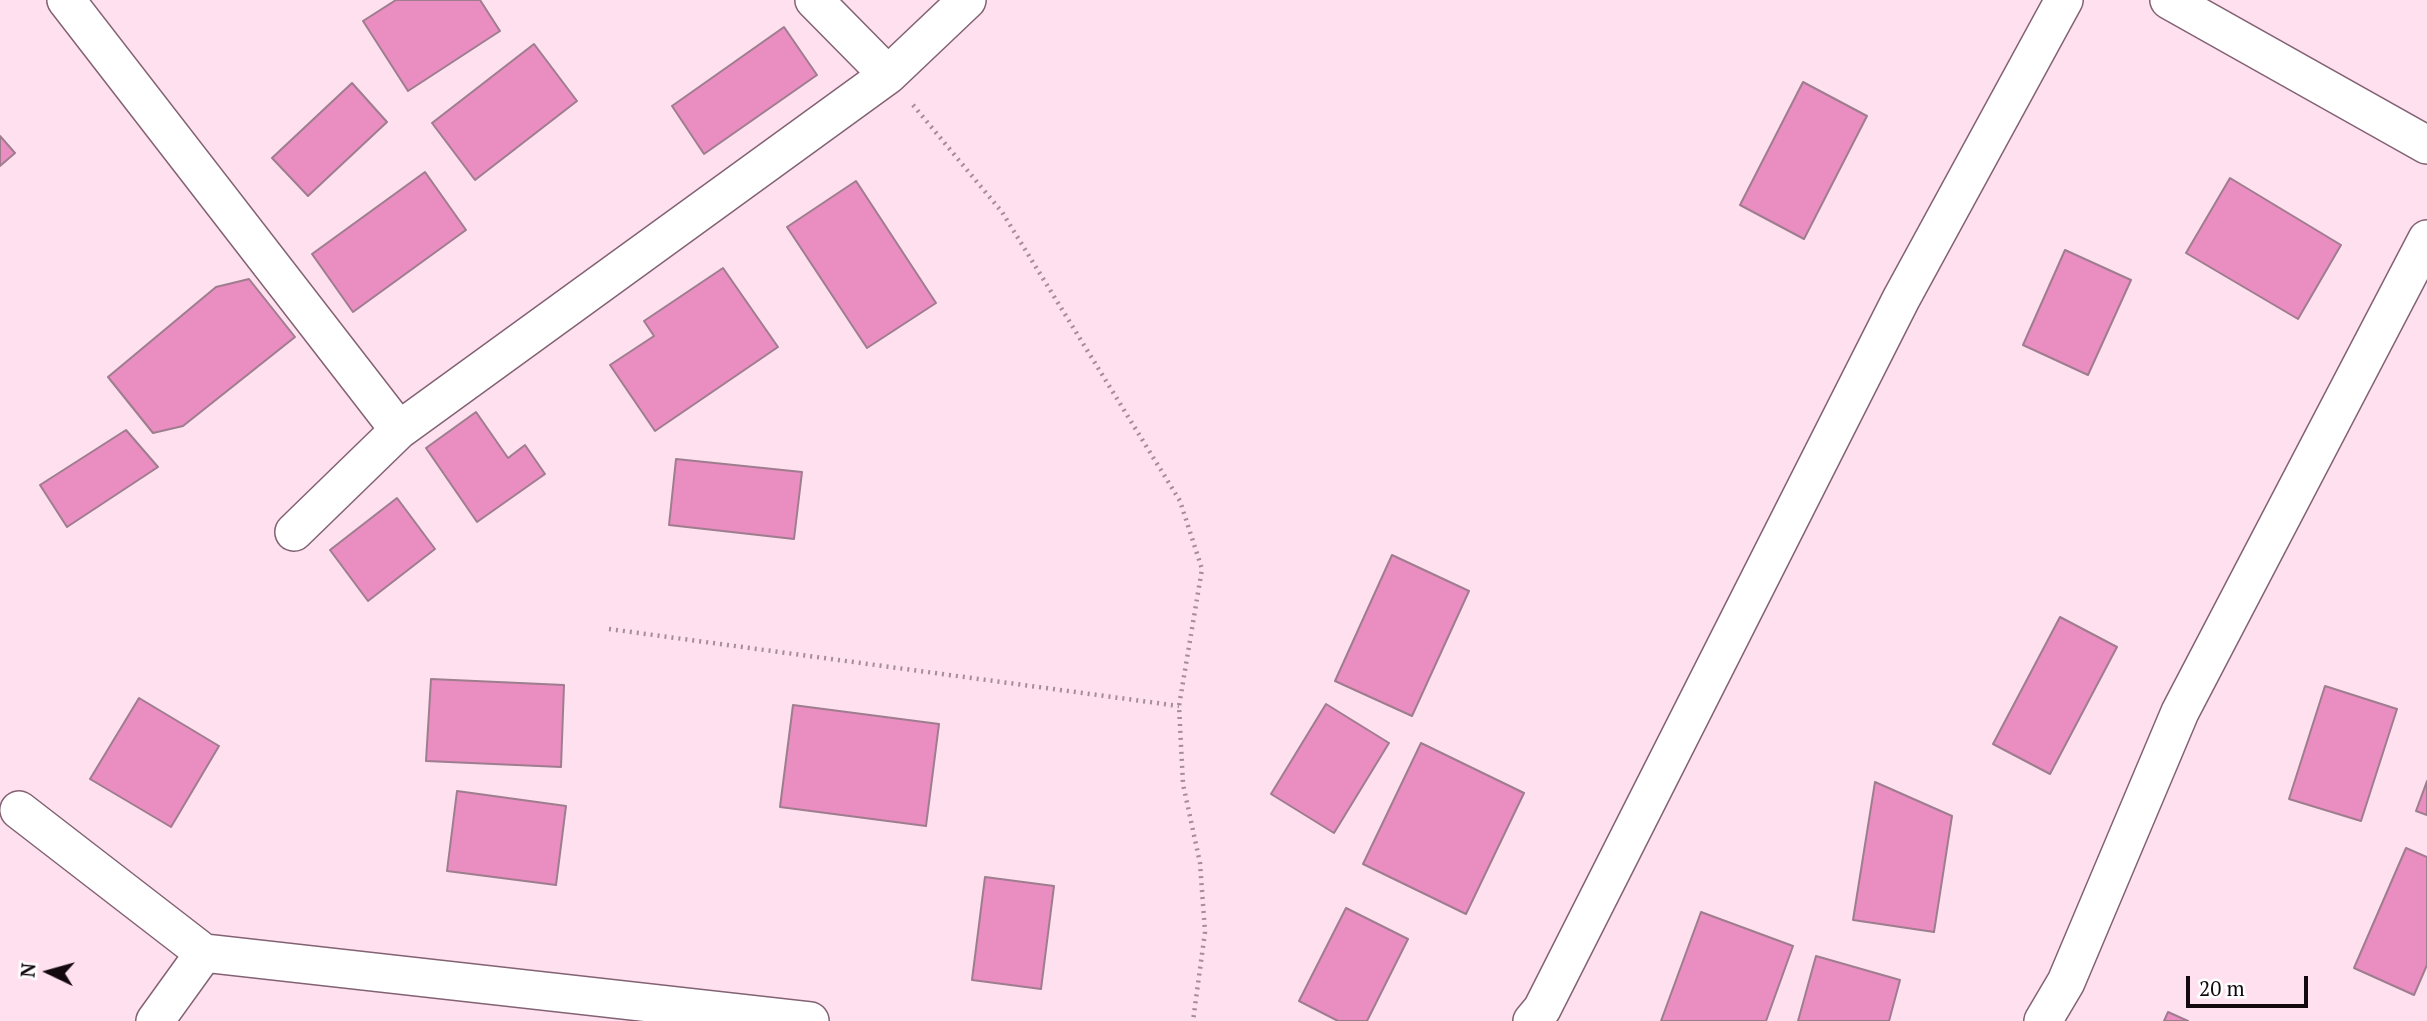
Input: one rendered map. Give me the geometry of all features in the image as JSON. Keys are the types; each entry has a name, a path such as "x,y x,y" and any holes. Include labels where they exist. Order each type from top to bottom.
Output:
{"street":[{"path":"66,0 398,429"},
{"path":"814,0 888,75"},
{"path":"294,531 398,429 888,75 967,0"},
{"path":"1532,1021 1542,1009 1900,299 2064,0"},
{"path":"2169,0 2427,145"},
{"path":"2043,1021 2066,982 2180,712 2427,239"},
{"path":"19,810 204,953 810,1021"},
{"path":"156,1021 204,953"}],"path":[{"path":"888,75 1002,212 1180,501 1202,569 1179,706 1183,784 1200,863 1205,932 1193,1021"},
{"path":"609,629 1179,706"}],"building":[{"path":"396,0 480,0 500,31 408,91 363,21"},
{"path":"784,27 817,75 704,154 672,106"},
{"path":"534,44 577,101 475,180 432,123"},
{"path":"1803,82 1867,116 1804,239 1740,205"},
{"path":"352,83 387,122 308,196 272,158"},
{"path":"0,136 15,153 0,166"},
{"path":"425,172 466,230 353,312 312,254"},
{"path":"2230,178 2341,245 2298,319 2186,253"},
{"path":"856,181 936,303 867,348 787,227"},
{"path":"2065,250 2131,280 2088,375 2023,345"},
{"path":"723,268 778,347 655,431 610,365 654,336 644,321"},
{"path":"249,279 295,337 183,426 153,433 108,377 216,287"},
{"path":"476,412 508,458 525,445 545,474 477,522 426,448"},
{"path":"126,430 158,467 67,527 40,485"},
{"path":"676,459 802,472 794,539 669,525"},
{"path":"397,498 435,549 368,601 330,550"},
{"path":"1392,555 1469,591 1412,716 1335,681"},
{"path":"2060,617 2117,647 2050,774 1993,744"},
{"path":"431,679 564,685 561,767 426,761"},
{"path":"2325,686 2397,709 2361,821 2289,799"},
{"path":"139,698 219,746 171,827 90,779"},
{"path":"1326,704 1389,743 1334,833 1271,794"},
{"path":"793,705 939,724 926,826 780,807"},
{"path":"1421,743 1524,793 1466,914 1363,864"},
{"path":"2427,781 2427,815 2416,811"},
{"path":"1875,782 1952,816 1934,932 1853,920"},
{"path":"457,791 566,806 556,885 447,871"},
{"path":"2406,848 2427,857 2427,965 2414,995 2354,968"},
{"path":"985,877 1054,886 1041,989 972,980"},
{"path":"1346,908 1408,939 1367,1021 1338,1021 1299,1001"},
{"path":"1701,912 1793,946 1766,1021 1661,1021"},
{"path":"1816,956 1900,980 1889,1021 1798,1021"},
{"path":"2168,1012 2188,1021 2164,1021"}]}
